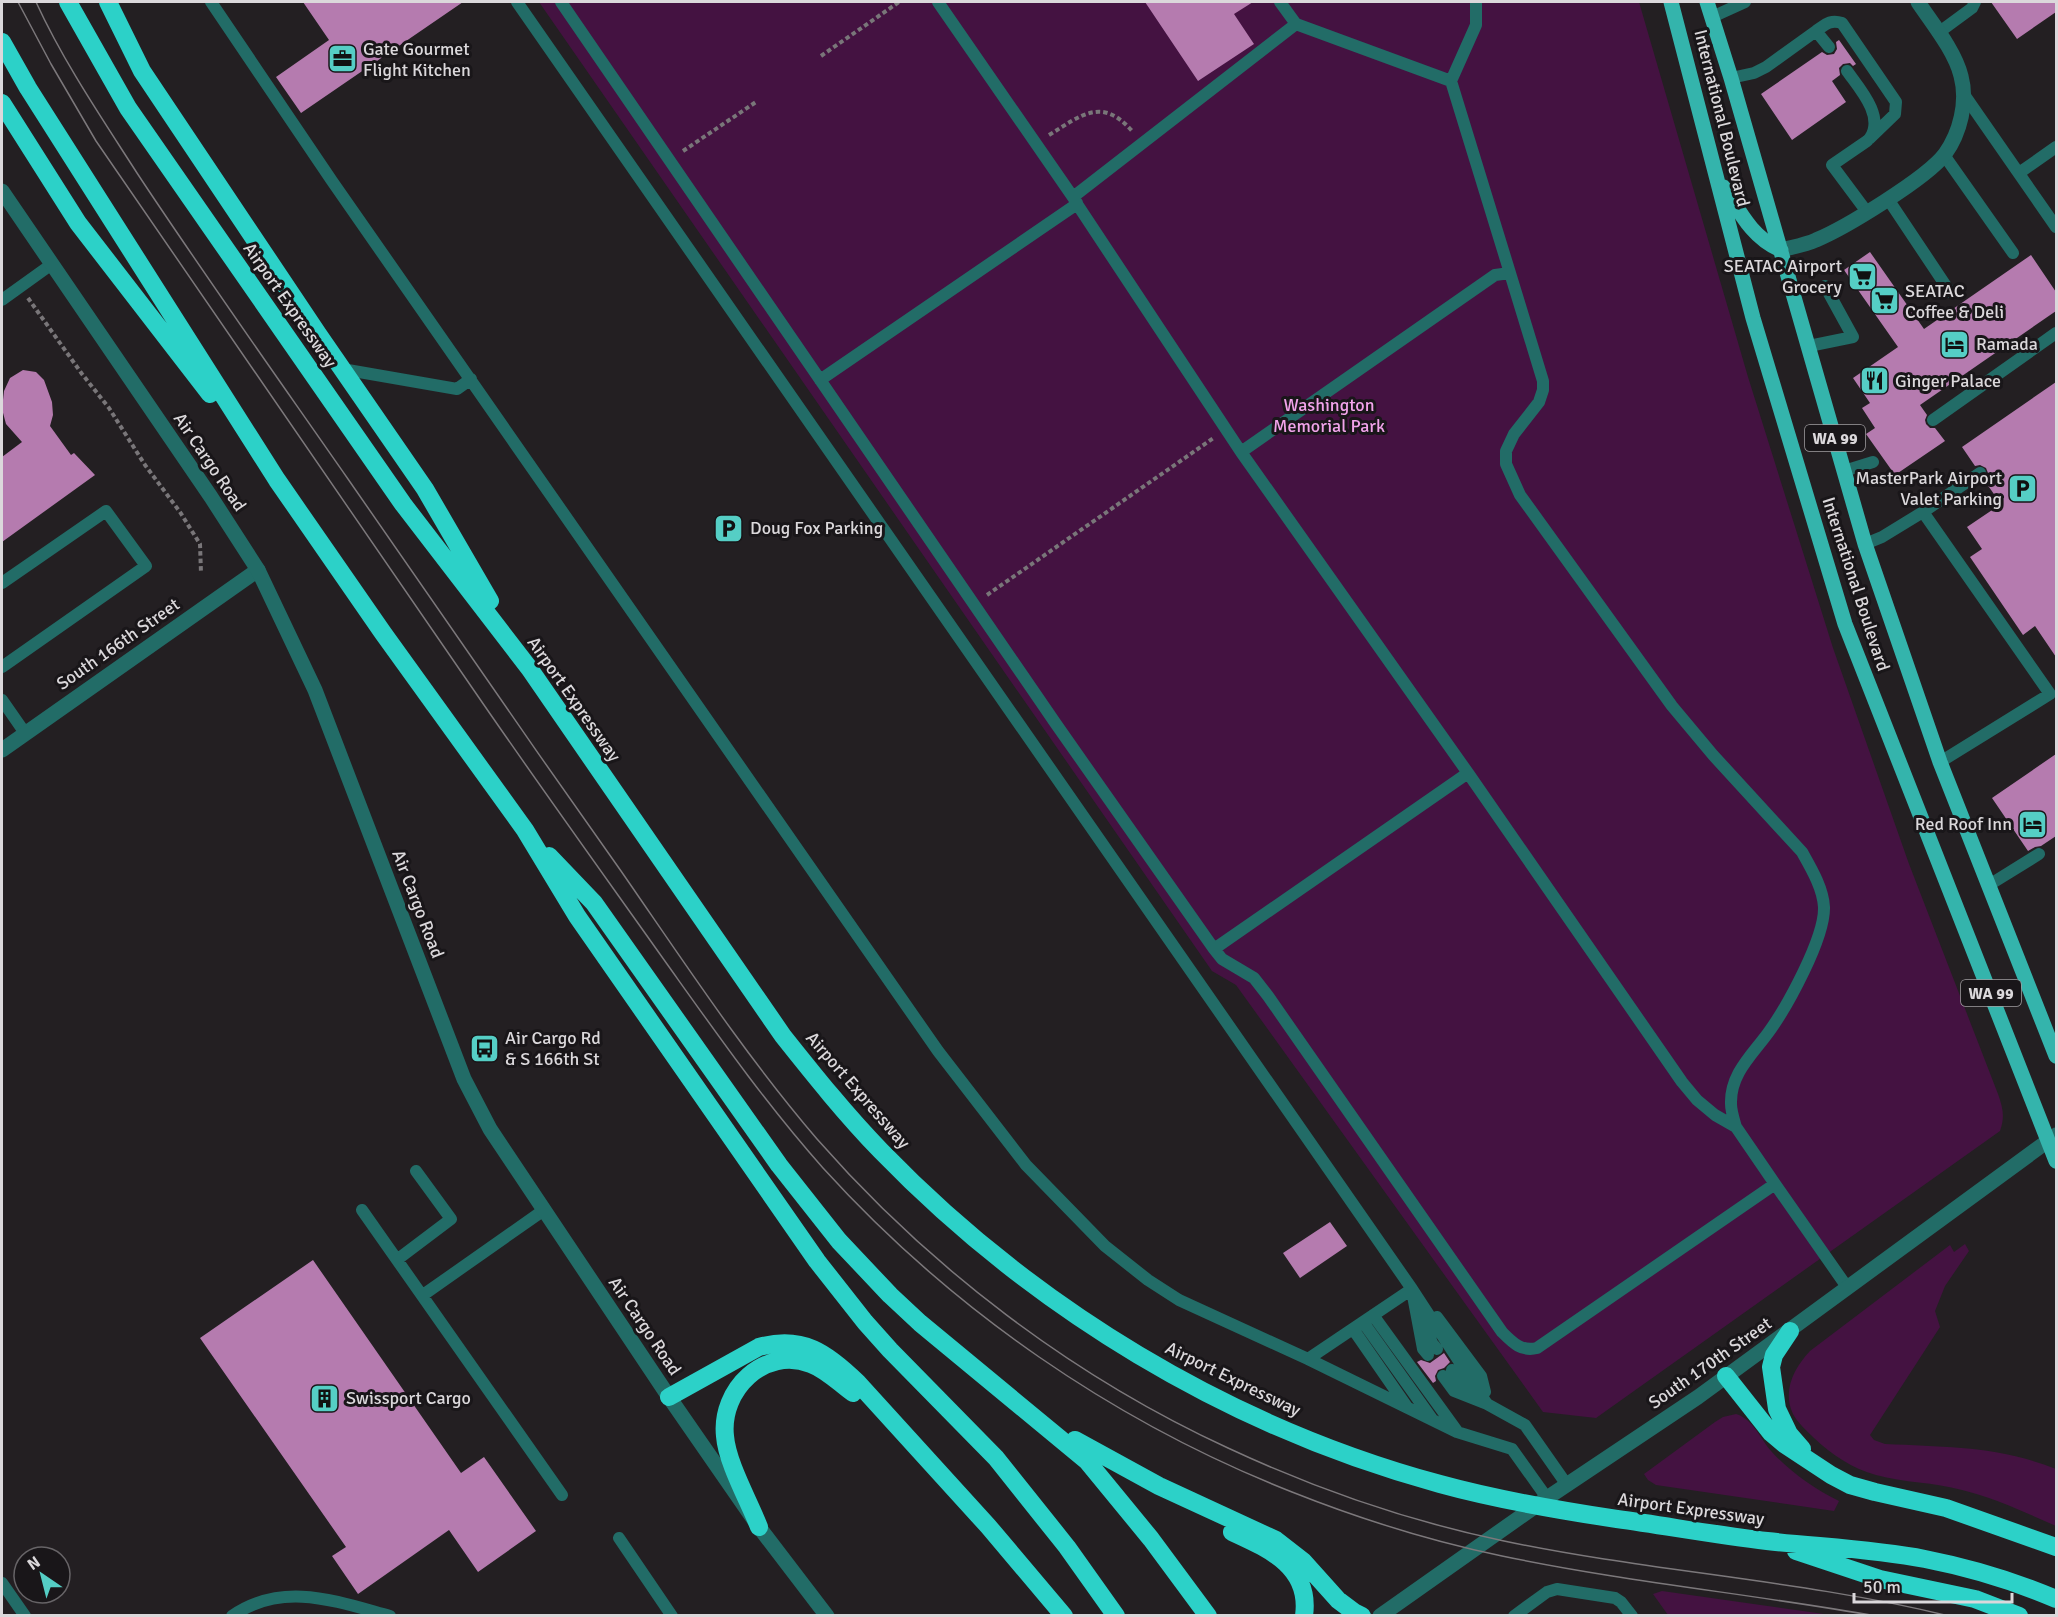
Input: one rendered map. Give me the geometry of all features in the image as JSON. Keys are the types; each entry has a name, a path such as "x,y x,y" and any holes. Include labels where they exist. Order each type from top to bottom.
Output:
{"highway":[{"name":"Airport Expressway","path":"68,2 128,108 403,504 529,668 783,1036 880,1150 935,1203 993,1253 1054,1300 1147,1360 1211,1395 1282,1428 1356,1457 1437,1483 1516,1503 1766,1541 1843,1557 1926,1559 2001,1578 2056,1599"},
{"path":"108,2 142,72 425,489 529,668"},
{"path":"2,42 28,88 277,480 383,633 525,830 577,916 817,1261 890,1350 971,1431 1015,1480 1067,1547 1116,1616"},
{"path":"2,103 78,223 277,480"},
{"path":"525,830 594,903 779,1165 839,1241 905,1309 1087,1461 1152,1539 1208,1616"},
{"path":"1790,1331 1774,1355 1771,1367 1777,1409 1789,1434 1816,1466"},
{"path":"669,1397 759,1347 795,1342 815,1350 836,1362 858,1383 988,1526 1064,1616"},
{"path":"759,1527 727,1449 725,1436 729,1402 735,1390 753,1372 764,1365 786,1360 810,1364 834,1378 903,1433"},
{"path":"1726,1376 1771,1433 1816,1466 1850,1485 1946,1508 2056,1547"},
{"path":"992,1383 1154,1495 1173,1506 1252,1541 1281,1558 1299,1578 1304,1589 1304,1616"},
{"path":"1099,1455 1159,1486 1276,1540 1303,1561 1338,1600 1362,1616"},
{"path":"1843,1557 1880,1579 1975,1599 2019,1616"}],"main road":[{"name":"International Boulevard","path":"1671,2 1753,318 1845,624 2033,1098 2052,1138 2056,1161"},
{"name":"International Boulevard","path":"1707,2 1865,544 1940,762 2056,1056"},
{"path":"1716,174 1753,232 1770,246 1781,250"}],"street":[{"path":"1781,250 1815,240 1888,199 1939,161 1953,141 1960,124 1963,107 1959,70 1917,2"},
{"name":"Air Cargo Road","path":"2,191 211,497 258,570 315,690 464,1079 490,1129 669,1397 759,1527 827,1616"},
{"name":"South 166th Street","path":"2,750 258,570"},
{"name":"South 170th Street","path":"1380,1616 1790,1331 2052,1138"}],"lane":[{"path":"211,2 332,181 938,1051 1026,1165 1105,1246 1148,1280 1179,1300 1308,1359 1457,1432 1512,1449 1547,1498"},
{"path":"517,2 1412,1289 1487,1404"},
{"path":"561,2 1214,949 1230,965 1254,978 1268,996 1502,1332 1520,1348 1528,1350 1545,1344 1775,1184"},
{"path":"938,2 1075,201 1241,452 1468,773 1682,1082 1697,1100 1715,1115 1736,1127"},
{"path":"1280,2 1296,24 1451,81"},
{"path":"1476,2 1476,25 1451,81 1539,365 1543,390 1539,402 1514,434 1506,451 1506,464 1520,495 1672,706 1713,755 1802,852 1812,869 1824,908 1820,931 1784,1009 1738,1072 1730,1105 1736,1127 1847,1287"},
{"path":"1712,17 1745,2"},
{"path":"1938,33 1972,8 1976,2"},
{"path":"1731,78 1754,73 1766,67 1829,22 1835,20 1842,23 1896,102 1895,114 1867,141 1832,165 1867,212"},
{"path":"820,380 1075,201 1143,143 1296,24"},
{"path":"1816,31 1829,47"},
{"path":"1846,71 1865,96 1874,117 1873,134 1867,141"},
{"path":"1963,93 2056,227"},
{"path":"2019,173 2056,147"},
{"path":"1939,161 2013,253"},
{"path":"1888,199 1950,292"},
{"path":"2,300 52,264"},
{"path":"1241,452 1495,274 1510,273"},
{"path":"1809,346 1853,336 1825,286"},
{"path":"1933,420 2056,333"},
{"path":"342,369 457,389 471,379"},
{"path":"1844,471 1873,462"},
{"path":"1865,544 1882,537 1923,512 1980,473"},
{"path":"2,583 106,511 146,566 2,668"},
{"path":"1923,512 2053,692 1940,762"},
{"path":"2,700 25,733"},
{"path":"1214,949 1468,773"},
{"path":"1989,885 2039,854"},
{"path":"398,1259 451,1219 416,1171"},
{"path":"362,1210 562,1495"},
{"path":"423,1295 544,1210"},
{"path":"1308,1359 1412,1289"},
{"path":"1412,1289 1432,1343 1432,1352"},
{"path":"1363,1322 1409,1409"},
{"path":"1363,1322 1433,1420"},
{"path":"1363,1322 1457,1432"},
{"path":"1448,1373 1454,1391 1487,1404 1526,1425 1566,1485"},
{"path":"619,1538 672,1616"},
{"path":"2,1582 25,1616"},
{"path":"1514,1616 1547,1592 1562,1588 1615,1598 1632,1616"},
{"path":"232,1616 246,1606 281,1595 330,1599 390,1616"}],"path":[{"path":"821,56 899,2"},
{"path":"669,160 756,102"},
{"path":"1035,143 1081,115 1101,110 1122,119 1143,143"},
{"path":"21,287 82,374 109,408 145,465 180,512 200,544 201,573"},
{"path":"974,604 1226,429"}],"green space":[{"name":"Washington Memorial Park","path":"539,2 1639,2 1748,377 1833,648 1909,864 1998,1094 2003,1112 2000,1131 1596,1418 1543,1412 1236,985 1212,971"},
{"path":"1965,1244 1969,1251 1945,1286 1935,1311 1940,1327 1870,1435 1874,1440 1885,1444 1951,1447 1993,1452 2035,1461 2056,1469 2056,1526 1974,1493 1941,1485 1887,1478 1859,1469 1835,1455 1814,1438 1797,1420 1790,1405 1791,1380 1810,1351 1950,1245 1954,1252"},
{"path":"1736,1414 1752,1424 1771,1451 1794,1472 1839,1501 1834,1511 1656,1485 1648,1480 1644,1474 1715,1422 1723,1417"},
{"path":"1662,1591 1835,1615 1668,1615 1653,1594"}],"building":[{"name":"Gate Gourmet Flight Kitchen","path":"303,2 463,2 301,113 276,77 329,40"},
{"path":"1145,2 1253,2 1234,14 1254,44 1198,81"},
{"path":"1991,2 2056,2 2056,12 2017,39"},
{"path":"1839,40 1856,64 1853,66 1850,63 1843,64 1839,68 1840,75 1832,81 1846,102 1792,140 1761,94 1822,52 1827,55 1834,54 1837,49 1836,42"},
{"name":"Ramada","path":"1870,252 1924,329 2031,255 2056,292 2056,311 1920,405 1927,415 1926,424 1930,428 1935,428 1945,441 1895,475 1866,434 1875,428 1862,408 1870,403 1853,378 1898,347 1844,270"},
{"path":"23,370 36,372 44,380 52,402 53,415 50,426 71,455 74,453 95,475 2,542 2,457 22,442 6,424 2,409 4,391 10,378"},
{"path":"2056,382 2056,657 2035,626 2023,635 1970,557 1982,549 1967,527 2001,504 1984,480 1988,473 1986,468 1980,465 1975,466 1962,447"},
{"name":"Red Roof Inn","path":"2056,754 2056,836 2028,851 1992,798"},
{"path":"1330,1222 1347,1246 1300,1278 1283,1253"},
{"name":"Swissport Cargo","path":"313,1260 461,1473 484,1457 536,1531 478,1572 449,1530 358,1594 332,1556 346,1547 200,1338"},
{"path":"1444,1353 1450,1362 1438,1370 1435,1376 1436,1381 1433,1383 1417,1362 1421,1360 1430,1363"}],"tram line":[{"path":"18,2 96,141 507,738 704,1016 762,1094 823,1168 873,1220 926,1269 1039,1357 1099,1396 1162,1432 1226,1464 1318,1502 1422,1536 1502,1556 1595,1573 1876,1616"},
{"path":"36,2 83,89 163,212 716,1008 790,1107 817,1139 907,1232 956,1274 1006,1315 1059,1353 1170,1419 1261,1463 1363,1502 1468,1533 1559,1552 1839,1593 1949,1616"}],"place":[{"name":"Gate Gourmet Flight Kitchen","path":"342,59"},
{"name":"SEATAC Airport Grocery","path":"1863,276"},
{"name":"SEATAC Coffee & Deli","path":"1884,301"},
{"name":"Ramada","path":"1955,344"},
{"name":"Ginger Palace","path":"1874,381"},
{"name":"MasterPark Airport Valet Parking","path":"2023,488"},
{"name":"Doug Fox Parking","path":"729,528"},
{"name":"Red Roof Inn","path":"2033,824"},
{"name":"Air Cargo Rd & S 166th St","path":"484,1048"},
{"name":"Swissport Cargo","path":"325,1398"}]}
